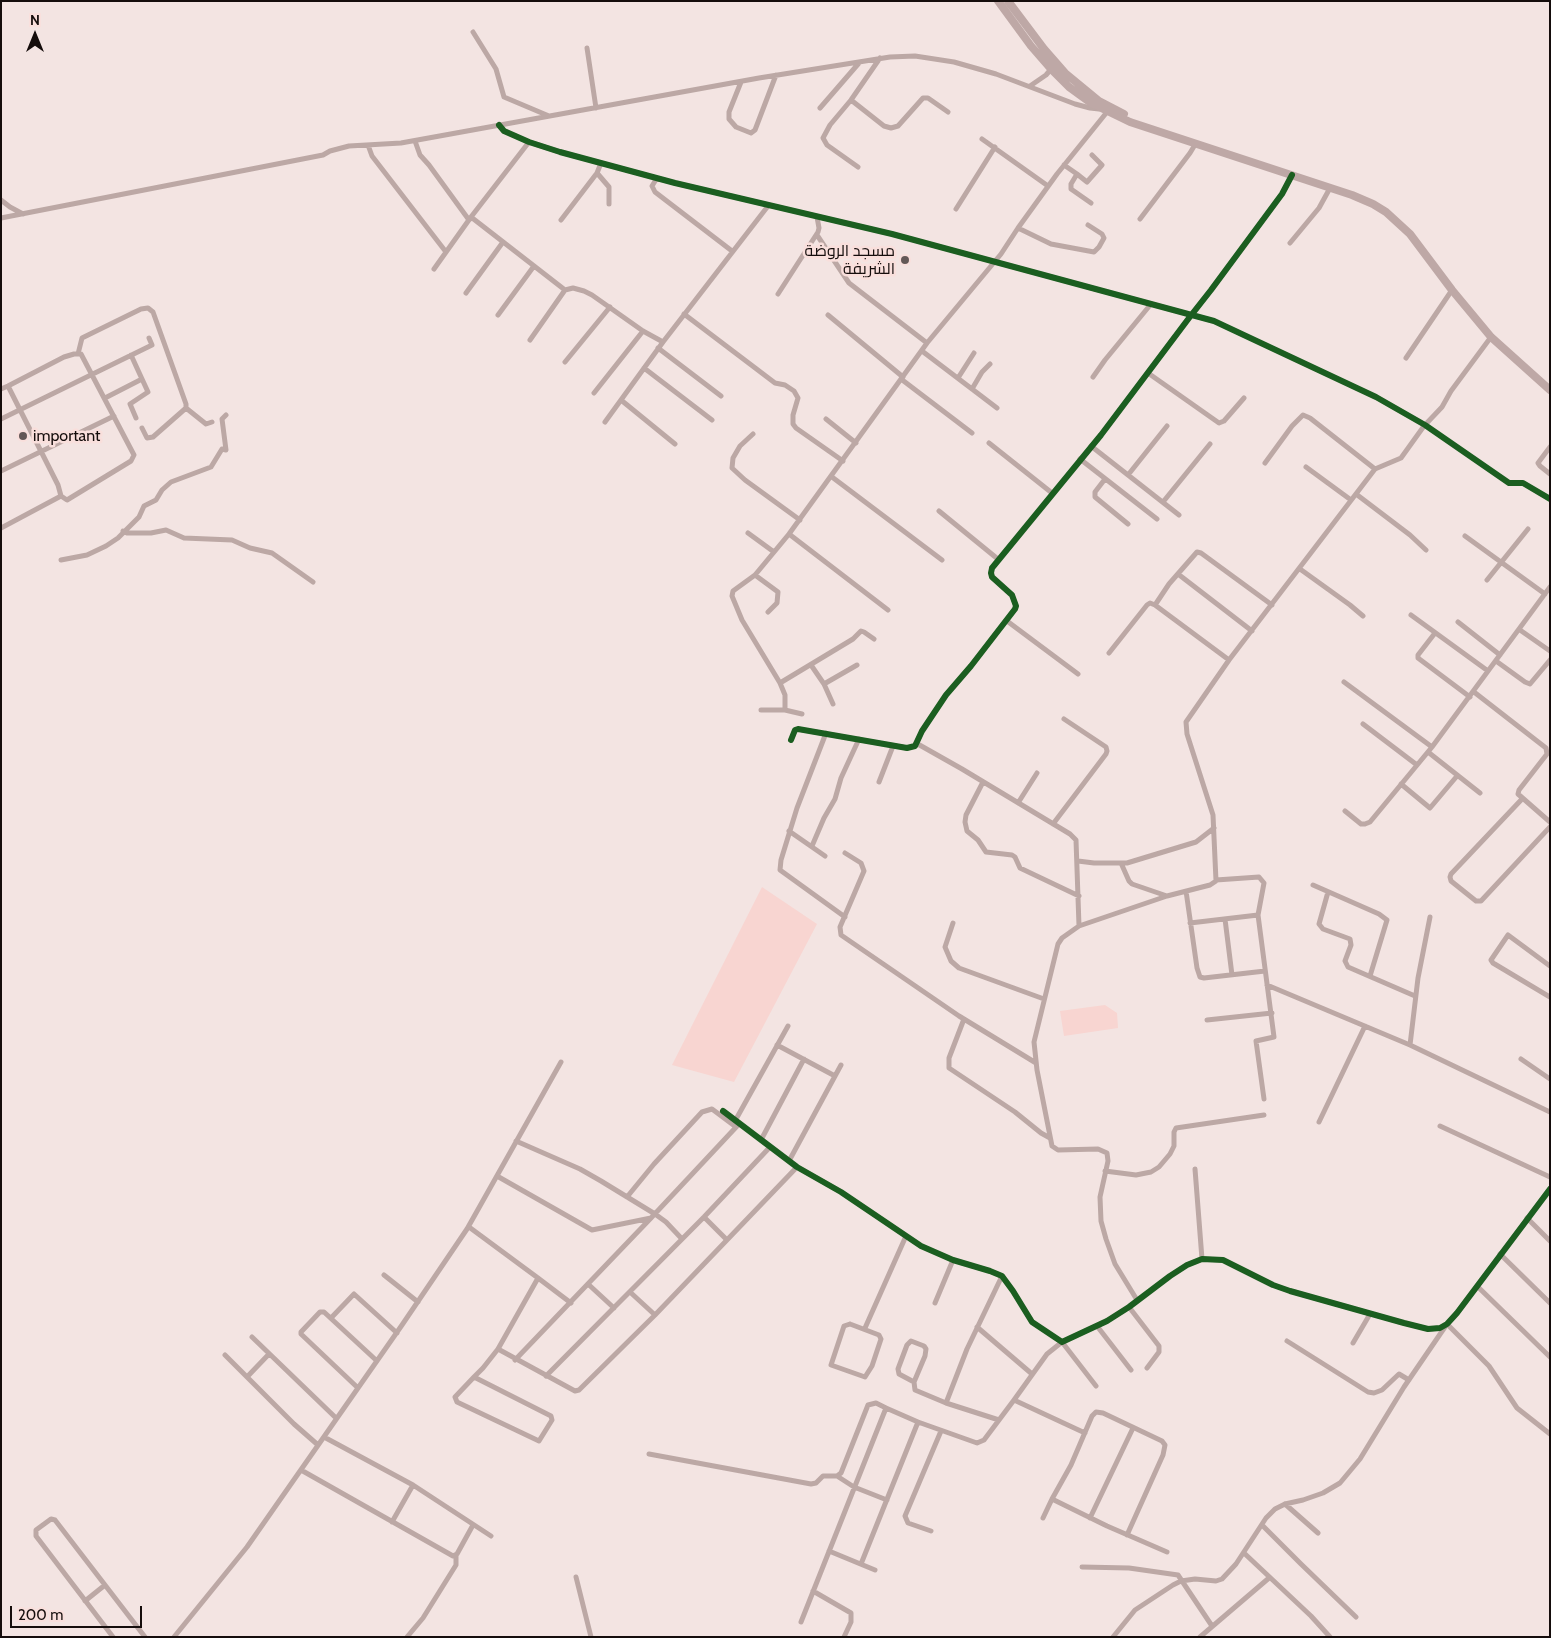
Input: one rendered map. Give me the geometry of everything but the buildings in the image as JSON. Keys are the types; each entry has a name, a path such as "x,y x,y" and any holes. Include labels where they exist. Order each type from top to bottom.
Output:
{"main road":[{"path":"998,1 1031,46 1054,66 1087,92 1143,126"},
{"path":"1008,1 1054,66 1079,95 1105,110 1130,122 1292,175 1373,204 1394,218 1421,248 1452,290 1491,337 1550,390"}],"street":[{"path":"473,32 496,69 504,98 550,116"},
{"path":"587,48 596,108"},
{"path":"1,218 322,155 330,150 415,141 776,75 880,58 915,56 941,60 996,74 1090,108 1105,110 1048,186 995,262 922,351 790,534 755,575 733,591 732,596 742,620 780,682 785,695 785,710"},
{"path":"858,167 827,144 823,138 830,125 851,100 880,58"},
{"path":"820,108 859,62"},
{"path":"1030,86 1046,75 1054,66"},
{"path":"741,82 729,112 729,119 736,127 751,133 755,130 776,75"},
{"path":"851,100 884,126 891,128 898,126 923,98 928,98 948,112"},
{"path":"499,125 504,131 529,142 657,178 768,206 892,234 1214,321 1376,397 1425,426 1509,483 1523,483 1550,499"},
{"path":"982,139 1048,186"},
{"path":"415,141 420,155 470,218 565,290"},
{"path":"434,270 470,218 529,142"},
{"path":"1140,219 1196,143"},
{"path":"368,145 372,156 446,252"},
{"path":"956,209 995,147"},
{"path":"1064,165 1088,182 1102,165 1092,155"},
{"path":"561,220 597,173 601,162"},
{"path":"597,173 609,187 610,204"},
{"path":"1077,174 1071,184 1072,189 1091,204"},
{"path":"790,740 796,729 914,748 946,695 1008,620 1016,606 1012,595 991,576 992,568 1148,373 1260,225 1282,194 1292,175"},
{"path":"657,178 652,186 653,190 732,251"},
{"path":"1290,243 1319,208 1330,188"},
{"path":"1,200 23,214"},
{"path":"605,422 658,348 768,206"},
{"path":"778,294 817,235 819,228 817,217"},
{"path":"1018,228 1051,244 1094,252 1099,248 1104,238 1102,234 1088,225"},
{"path":"817,235 849,283 928,343"},
{"path":"466,293 503,242"},
{"path":"498,315 534,266"},
{"path":"530,340 565,290 573,288 584,290 643,331 663,342"},
{"path":"1406,358 1452,290"},
{"path":"1094,377 1110,354 1151,304"},
{"path":"565,362 610,307"},
{"path":"78,354 82,338 141,309 148,308 153,312 186,408 206,424 212,422"},
{"path":"684,314 775,383 785,385 794,391 798,398 793,415 793,424 843,461"},
{"path":"828,315 902,378 972,433"},
{"path":"594,394 643,331"},
{"path":"1216,880 1213,815 1187,734 1186,725 1191,714 1229,660 1375,469 1400,460 1425,426 1442,407 1451,391 1491,337"},
{"path":"1,419 152,345 149,338"},
{"path":"658,348 721,396"},
{"path":"922,351 997,408"},
{"path":"958,378 974,353"},
{"path":"1,390 8,386 64,357 82,354 134,455 131,461 67,500 61,496 58,485 8,386"},
{"path":"131,356 148,392 130,404 136,418"},
{"path":"972,389 982,372 990,364"},
{"path":"644,368 712,420"},
{"path":"1148,373 1219,423 1224,421 1244,398"},
{"path":"105,398 142,379"},
{"path":"620,400 675,444"},
{"path":"142,428 147,438 153,437 186,408"},
{"path":"61,560 87,555 106,546 118,538 139,517 144,506 156,500 162,490 171,482 211,467 222,449 226,450 222,419 226,415"},
{"path":"1265,463 1292,426 1303,415 1310,418 1375,469"},
{"path":"1,471 114,416"},
{"path":"826,419 856,443"},
{"path":"1128,476 1167,426"},
{"path":"753,434 740,446 733,458 732,468 800,520"},
{"path":"989,444 1052,493"},
{"path":"1163,502 1210,444"},
{"path":"1091,446 1179,515"},
{"path":"1550,447 1538,464 1550,474"},
{"path":"1080,459 1157,520"},
{"path":"1306,467 1351,500"},
{"path":"832,477 942,560"},
{"path":"1106,479 1095,492 1094,497 1128,524"},
{"path":"1356,494 1410,535 1426,550"},
{"path":"1,528 61,496"},
{"path":"939,511 998,560"},
{"path":"1486,580 1528,529"},
{"path":"123,531 127,533 151,533 166,530 184,538 232,540 258,551 272,553 313,582"},
{"path":"748,533 774,552"},
{"path":"790,534 888,610"},
{"path":"1465,536 1545,594"},
{"path":"1155,605 1195,553 1200,552 1272,605"},
{"path":"1300,569 1363,616"},
{"path":"1178,574 1252,631"},
{"path":"755,575 778,592 777,603 768,612"},
{"path":"1344,811 1361,824 1367,824 1432,747 1550,587"},
{"path":"1109,653 1150,603 1229,660"},
{"path":"1411,616 1488,672"},
{"path":"1008,620 1078,674"},
{"path":"1458,622 1500,655"},
{"path":"1520,630 1550,651"},
{"path":"780,682 811,665 861,632 874,639"},
{"path":"1435,633 1418,655 1418,658 1470,697"},
{"path":"1496,661 1530,684 1550,660"},
{"path":"811,665 824,684 833,704"},
{"path":"824,684 857,665"},
{"path":"1344,682 1432,747"},
{"path":"1474,692 1547,749 1546,754 1518,791 1518,795 1550,822"},
{"path":"761,710 785,710 802,714"},
{"path":"1053,824 1107,751 1106,747 1064,719"},
{"path":"1362,724 1416,765"},
{"path":"826,733 789,831 781,860 781,872 845,918"},
{"path":"812,846 824,818 835,799 839,783 859,739"},
{"path":"916,743 1076,838 1078,845 1079,926"},
{"path":"879,782 893,746"},
{"path":"1428,752 1480,793"},
{"path":"1018,803 1037,773"},
{"path":"1401,784 1430,808 1457,776"},
{"path":"983,782 966,815 967,831 986,852 1012,855 1015,857 1020,868 1078,896"},
{"path":"1522,799 1451,875 1451,881 1476,901 1481,901 1550,827"},
{"path":"1078,860 1094,863 1121,863 1196,842 1214,828"},
{"path":"789,831 825,856"},
{"path":"845,853 861,863 864,871 840,929 842,935 964,1018 1036,1063"},
{"path":"1121,863 1132,884 1167,896"},
{"path":"1137,1300 1116,1264 1100,1215 1100,1197 1108,1156 1103,1150 1058,1150 1052,1146 1050,1138 1034,1044 1058,944 1062,938 1079,926 1167,896 1210,885 1216,880 1261,878 1264,886 1258,915 1274,1036 1256,1042 1264,1099"},
{"path":"1313,885 1379,914 1387,920 1370,976"},
{"path":"1186,891 1199,976 1204,978 1265,971"},
{"path":"1328,892 1320,926 1323,929 1350,939 1351,945 1346,965 1416,996"},
{"path":"1190,922 1258,915"},
{"path":"1410,1045 1416,996 1430,917"},
{"path":"1225,918 1232,975"},
{"path":"953,923 945,947 952,961 959,968 1044,999"},
{"path":"1550,966 1508,936 1491,960 1493,964 1548,995 1550,988"},
{"path":"1267,986 1410,1045 1550,1112"},
{"path":"1208,1020 1272,1013"},
{"path":"964,1018 949,1058 949,1068 1050,1138"},
{"path":"515,1360 653,1216 737,1124 788,1026"},
{"path":"1319,1122 1365,1026"},
{"path":"777,1045 835,1076"},
{"path":"761,1140 804,1059"},
{"path":"1522,1060 1550,1079"},
{"path":"174,1637 246,1547 397,1333 469,1227 561,1062"},
{"path":"789,1161 841,1064"},
{"path":"627,1196 702,1112 712,1109 761,1140 797,1167 841,1192 922,1246 953,1260 1002,1276 1032,1322 1062,1342 1096,1386"},
{"path":"723,1112 737,1124"},
{"path":"1105,1171 1136,1175 1151,1172 1159,1167 1170,1154 1174,1146 1174,1132 1176,1128 1264,1115"},
{"path":"1440,1126 1550,1177"},
{"path":"516,1141 580,1170 627,1196 682,1239"},
{"path":"546,1376 704,1217 770,1147"},
{"path":"498,1349 515,1360 575,1391 579,1390 655,1315 797,1167"},
{"path":"1195,1169 1202,1259"},
{"path":"497,1176 592,1230 653,1216"},
{"path":"1122,1637 1115,1634 1140,1606 1181,1581 1195,1579 1216,1581 1222,1579 1244,1553 1269,1514 1285,1504 1313,1496 1340,1483 1360,1460 1409,1380 1447,1324 1550,1189"},
{"path":"704,1217 727,1240"},
{"path":"1527,1218 1550,1241"},
{"path":"469,1227 571,1303"},
{"path":"865,1328 906,1236"},
{"path":"1500,1254 1550,1303"},
{"path":"838,1476 868,1404 876,1403 918,1422 977,1443 984,1440 1047,1354 1062,1342 1097,1326 1129,1307 1170,1276 1187,1265 1202,1259 1223,1260 1273,1285 1370,1314 1428,1329 1440,1328 1447,1324"},
{"path":"935,1303 953,1260"},
{"path":"384,1275 418,1302"},
{"path":"946,1403 977,1327 1002,1276"},
{"path":"474,1378 552,1416 552,1420 540,1439 536,1441 457,1402 455,1397 498,1349 538,1278"},
{"path":"588,1284 614,1308"},
{"path":"1477,1286 1550,1357"},
{"path":"630,1292 655,1315"},
{"path":"331,1318 354,1294 397,1333"},
{"path":"1129,1307 1159,1346 1158,1352 1147,1368"},
{"path":"358,1388 300,1333 320,1312 324,1312 377,1361"},
{"path":"1353,1343 1370,1314"},
{"path":"850,1324 865,1328 879,1335 881,1339 867,1376 863,1377 832,1366 832,1360 844,1326 850,1324"},
{"path":"1447,1324 1489,1366 1517,1408 1550,1434"},
{"path":"1097,1326 1131,1370"},
{"path":"977,1327 1032,1374"},
{"path":"252,1337 336,1418"},
{"path":"914,1382 900,1374 898,1369 907,1345 911,1341 924,1346 926,1349 914,1382 915,1390 946,1403 999,1420"},
{"path":"1287,1341 1368,1392 1374,1393 1382,1390 1398,1374 1409,1380"},
{"path":"247,1378 269,1354"},
{"path":"225,1355 318,1445"},
{"path":"1014,1400 1085,1433"},
{"path":"801,1622 886,1408"},
{"path":"1043,1518 1071,1465 1092,1416 1096,1412 1103,1413 1164,1443 1165,1449 1127,1535"},
{"path":"861,1564 918,1422"},
{"path":"1090,1518 1132,1428"},
{"path":"931,1531 908,1524 905,1516 941,1430"},
{"path":"324,1437 413,1485 491,1536"},
{"path":"648,1454 806,1484 816,1483 826,1476 838,1476 854,1487 887,1500"},
{"path":"301,1470 456,1556"},
{"path":"392,1522 413,1485"},
{"path":"1052,1500 1167,1552"},
{"path":"1285,1504 1318,1534"},
{"path":"113,1637 36,1536 36,1530 51,1519 55,1520 144,1637"},
{"path":"1262,1524 1356,1617"},
{"path":"407,1637 423,1618 456,1566 456,1556 473,1525"},
{"path":"829,1552 875,1570"},
{"path":"1244,1553 1311,1616 1330,1637"},
{"path":"1082,1567 1129,1568 1178,1575 1212,1626"},
{"path":"576,1577 591,1637"},
{"path":"1200,1637 1269,1578"},
{"path":"84,1601 105,1586"},
{"path":"813,1591 851,1613 852,1622 844,1637"}],"shaded area":[{"path":"762,887 817,924 734,1082 672,1065"},
{"path":"1105,1005 1117,1013 1118,1028 1064,1036 1060,1011"}],"cycle path":[{"path":"499,125 504,131 529,142 560,152 675,183 892,234 1214,321 1376,397 1425,425 1509,483 1523,483 1550,499"},
{"path":"791,740 795,730 798,729 907,748 915,746 922,731 946,695 1015,609 1016,606 1012,595 992,577 992,568 1101,435 1282,194 1292,175"},
{"path":"723,1111 797,1167 841,1192 921,1246 953,1260 1002,1276 1032,1322 1062,1342 1107,1321 1170,1276 1187,1265 1202,1259 1223,1260 1273,1285 1290,1291 1428,1329 1440,1328 1447,1324 1457,1313 1550,1189"}],"place":[{"name":"مسجد الروضة الشريفة","path":"905,260"},
{"name":"important","path":"23,436"}]}
